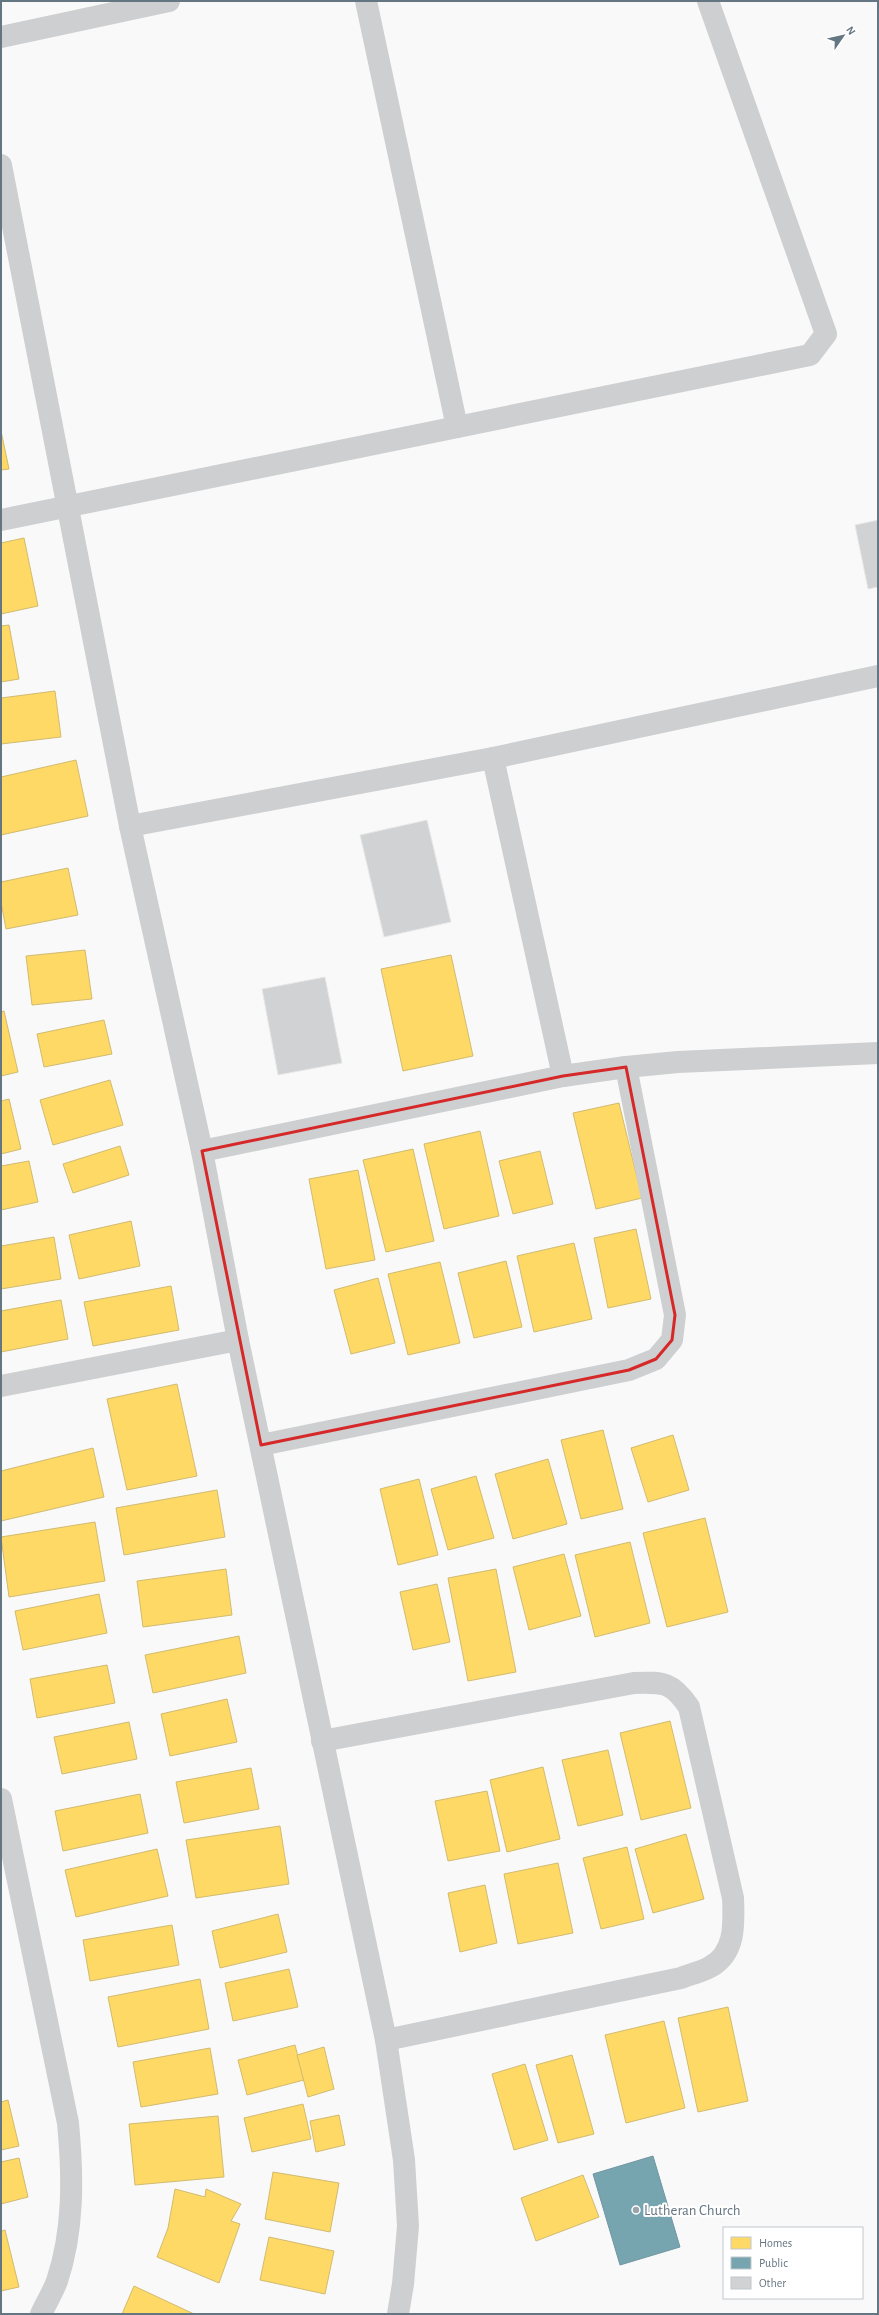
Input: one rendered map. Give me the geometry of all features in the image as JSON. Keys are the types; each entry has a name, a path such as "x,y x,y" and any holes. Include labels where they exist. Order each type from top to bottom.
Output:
{"street":[{"path":"1,37 169,1"},
{"path":"366,1 457,427"},
{"path":"1,520 810,355 826,334 708,1"},
{"path":"1,165 130,826 202,1151 238,1340 386,2040 404,2160 408,2226 404,2284 398,2314"},
{"path":"130,826 493,758 878,676"},
{"path":"493,758 563,1076"},
{"path":"202,1151 563,1076 626,1067 678,1062 878,1053"},
{"path":"261,1445 629,1370 656,1359 672,1340 675,1315 626,1067"},
{"path":"1,1386 238,1340"},
{"path":"322,1741 634,1683 655,1682 677,1690 689,1707 732,1898 734,1926 728,1948 711,1966 681,1978 386,2040"},
{"path":"1,1799 68,2123 72,2174 69,2225 57,2281 41,2314"}],"highlighted area":[{"path":"626,1067 675,1315 672,1340 656,1359 629,1370 261,1445 202,1151 563,1076"}],"building: Homes":[{"path":"1,431 9,469 1,470"},
{"path":"24,538 38,606 1,614 1,543"},
{"path":"9,625 19,679 1,682 1,626"},
{"path":"55,691 61,737 1,744 1,698"},
{"path":"76,760 88,816 1,835 1,777"},
{"path":"68,868 78,915 6,929 1,902 1,882"},
{"path":"85,950 92,999 32,1005 26,956"},
{"path":"451,955 473,1056 403,1071 381,969"},
{"path":"4,1011 18,1072 1,1076 1,1012"},
{"path":"104,1020 112,1054 44,1067 37,1034"},
{"path":"110,1080 123,1125 53,1145 40,1100"},
{"path":"9,1099 21,1149 1,1154 1,1101"},
{"path":"619,1103 642,1198 596,1209 573,1113"},
{"path":"480,1131 499,1216 444,1229 424,1144"},
{"path":"120,1146 129,1175 73,1193 63,1164"},
{"path":"413,1149 434,1241 386,1252 363,1160"},
{"path":"540,1151 553,1204 513,1214 499,1161"},
{"path":"29,1161 38,1202 1,1210 1,1166"},
{"path":"358,1170 375,1260 326,1269 309,1179"},
{"path":"131,1221 140,1266 79,1279 69,1235"},
{"path":"636,1229 651,1299 608,1308 594,1238"},
{"path":"54,1237 61,1279 1,1289 1,1246"},
{"path":"574,1243 592,1319 534,1332 517,1256"},
{"path":"506,1261 522,1327 474,1338 458,1273"},
{"path":"440,1262 460,1343 408,1355 388,1274"},
{"path":"378,1278 395,1343 351,1354 334,1290"},
{"path":"171,1286 179,1330 93,1346 84,1302"},
{"path":"61,1300 68,1339 1,1352 1,1311"},
{"path":"177,1384 197,1476 127,1490 107,1399"},
{"path":"603,1430 623,1509 581,1519 561,1440"},
{"path":"673,1435 689,1490 648,1502 631,1448"},
{"path":"93,1448 104,1497 1,1521 1,1471"},
{"path":"548,1459 567,1524 513,1539 495,1474"},
{"path":"476,1476 494,1538 448,1550 431,1489"},
{"path":"419,1479 438,1555 398,1565 380,1489"},
{"path":"217,1490 225,1537 124,1555 116,1508"},
{"path":"705,1518 728,1612 667,1627 643,1533"},
{"path":"95,1522 105,1581 9,1597 1,1537"},
{"path":"630,1542 650,1623 595,1637 575,1555"},
{"path":"564,1554 581,1616 529,1630 513,1567"},
{"path":"226,1569 232,1615 143,1627 137,1581"},
{"path":"496,1569 516,1672 468,1681 448,1578"},
{"path":"437,1584 450,1642 413,1650 400,1592"},
{"path":"99,1594 107,1633 23,1650 15,1611"},
{"path":"239,1636 246,1673 153,1693 145,1655"},
{"path":"107,1665 115,1703 37,1718 30,1679"},
{"path":"227,1699 237,1742 170,1756 161,1714"},
{"path":"670,1721 691,1808 641,1820 620,1733"},
{"path":"129,1722 137,1759 62,1774 54,1737"},
{"path":"608,1750 623,1815 578,1826 562,1760"},
{"path":"543,1767 560,1839 507,1852 490,1780"},
{"path":"251,1768 259,1809 184,1823 176,1782"},
{"path":"487,1791 500,1851 448,1861 435,1801"},
{"path":"140,1794 148,1833 63,1851 55,1811"},
{"path":"280,1826 289,1884 196,1898 186,1840"},
{"path":"686,1834 704,1899 653,1913 635,1849"},
{"path":"627,1847 644,1919 601,1929 583,1858"},
{"path":"157,1849 168,1896 76,1917 65,1870"},
{"path":"558,1863 573,1933 518,1944 504,1874"},
{"path":"485,1885 497,1943 460,1952 448,1893"},
{"path":"278,1914 287,1952 220,1968 212,1931"},
{"path":"172,1925 179,1965 90,1981 83,1940"},
{"path":"289,1969 298,2007 233,2021 225,1983"},
{"path":"200,1979 209,2029 118,2047 108,1997"},
{"path":"728,2007 748,2101 698,2112 678,2018"},
{"path":"664,2021 685,2108 626,2123 605,2035"},
{"path":"295,2045 304,2080 247,2095 238,2060"},
{"path":"324,2047 334,2089 308,2097 297,2055"},
{"path":"210,2048 218,2094 141,2107 133,2062"},
{"path":"572,2055 594,2134 558,2143 536,2065"},
{"path":"525,2064 548,2140 514,2150 492,2074"},
{"path":"8,2100 19,2146 1,2150 1,2102"},
{"path":"303,2104 311,2139 252,2152 244,2118"},
{"path":"339,2115 345,2145 316,2152 310,2121"},
{"path":"218,2116 224,2177 135,2185 129,2124"},
{"path":"19,2158 28,2197 1,2204 1,2162"},
{"path":"273,2172 339,2183 330,2232 265,2219"},
{"path":"583,2175 599,2217 536,2241 521,2198"},
{"path":"175,2189 205,2197 206,2189 241,2204 231,2221 240,2224 219,2283 157,2257 168,2228"},
{"path":"5,2230 19,2287 1,2291 1,2231"},
{"path":"269,2237 334,2251 325,2294 260,2280"},
{"path":"134,2286 194,2314 122,2314"}],"building: Public":[{"name":"Lutheran Church","path":"653,2156 680,2247 620,2265 593,2174"}],"building: Other":[{"path":"878,520 878,587 868,589 855,525"},
{"path":"427,820 451,922 384,937 360,835"},
{"path":"325,977 342,1063 278,1075 262,989"}],"place":[{"name":"Lutheran Church","path":"636,2210"}]}
